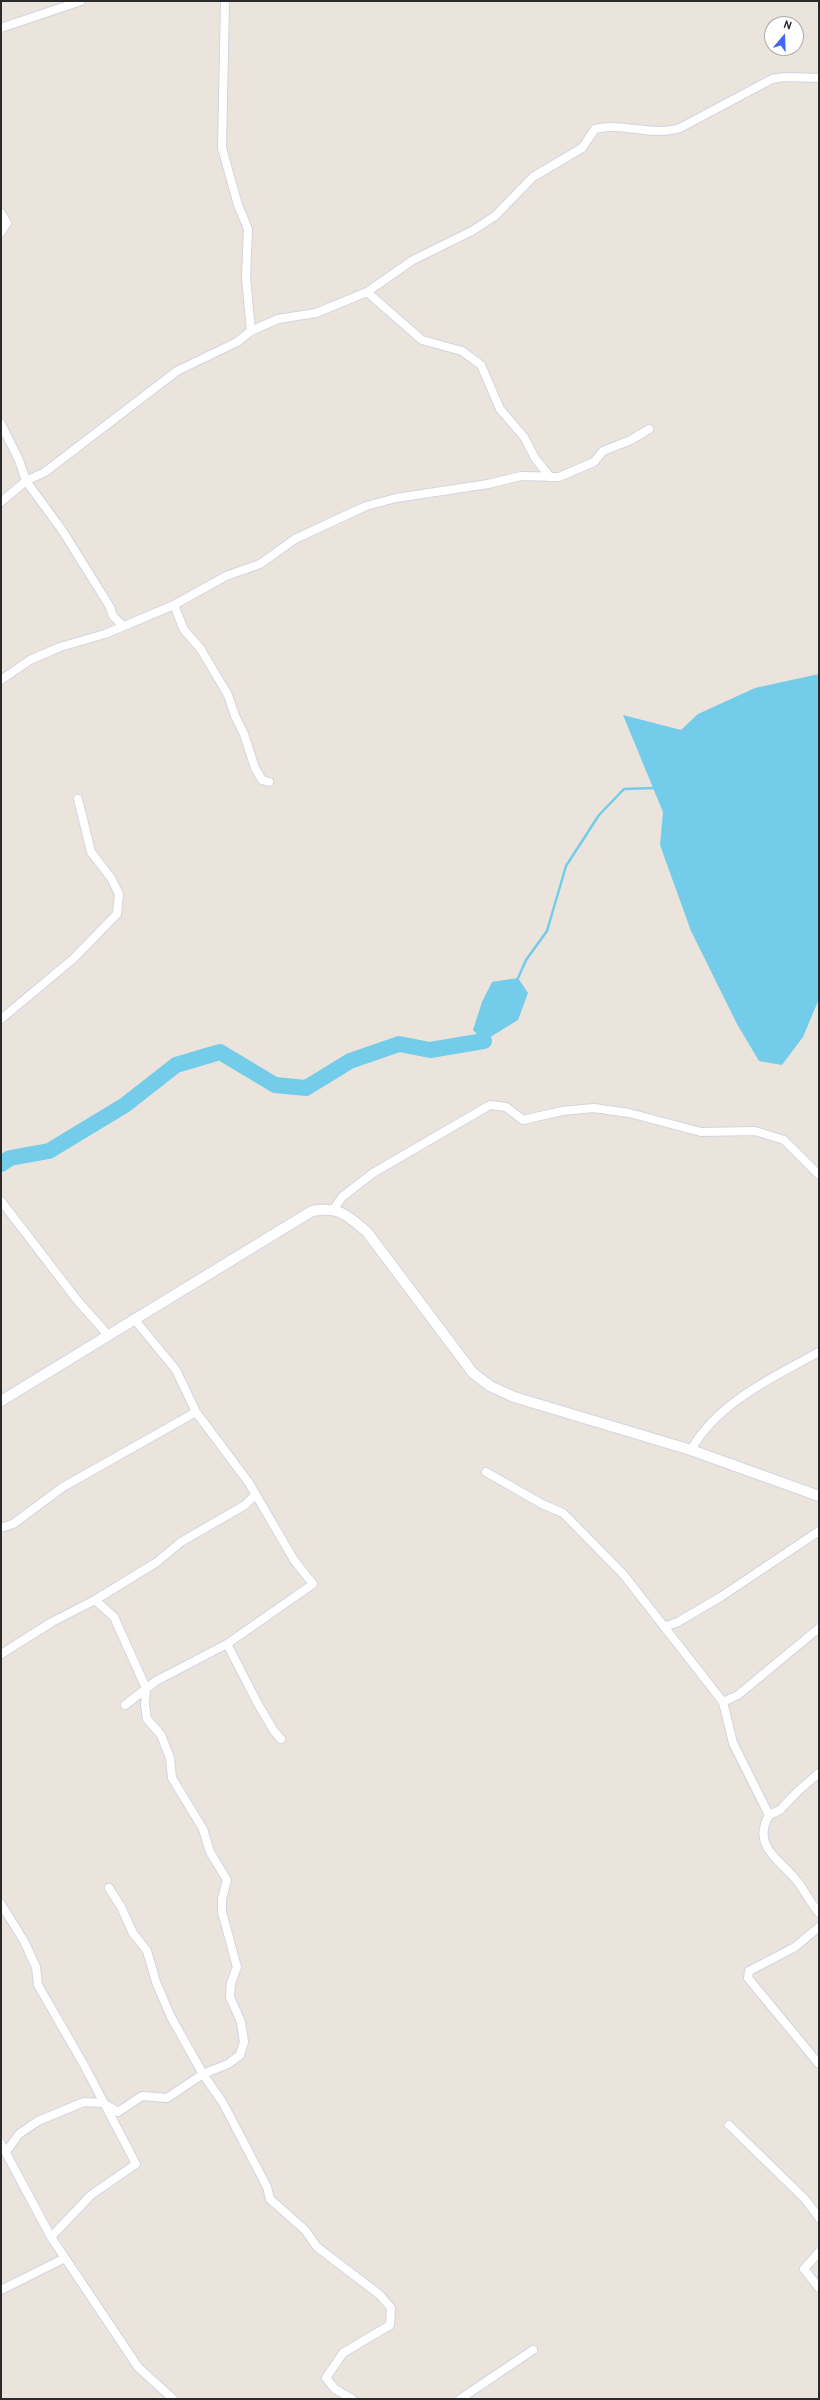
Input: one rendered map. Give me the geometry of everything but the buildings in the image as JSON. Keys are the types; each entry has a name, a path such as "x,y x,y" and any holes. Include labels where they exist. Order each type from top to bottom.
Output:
{"street":[{"path":"1,28 81,1"},
{"path":"225,1 222,148 238,206 248,229 246,277 251,331"},
{"path":"1,502 26,481 45,472 177,370 237,342 251,331 278,319 316,313 367,292 413,260 472,231 495,216 533,177 582,148 595,129 609,126 668,132 680,128 772,79 785,77 819,78"},
{"path":"1,213 7,223 1,232"},
{"path":"367,292 422,340 462,352 481,365 500,409 524,437 550,477"},
{"path":"1,424 19,460 26,481 62,530 107,601 113,616 123,626"},
{"path":"1,680 30,660 60,647 92,638 174,605 226,576 260,564 295,539 366,506 396,498 488,484 521,476 560,477 594,462 602,451 631,440 649,429"},
{"path":"174,605 184,630 200,648 228,695 235,716 244,734 255,768 262,780 269,782"},
{"path":"1,1019 73,959 111,922 117,914 119,894 111,878 91,852 78,799"},
{"path":"334,1209 342,1197 373,1173 490,1105 506,1108 523,1120 562,1111 594,1108 629,1113 701,1132 755,1131 784,1140 819,1175"},
{"path":"1,1201 77,1300 108,1336"},
{"path":"1,1401 312,1211 334,1209 346,1215 367,1232 472,1373 490,1386 514,1397 690,1450 819,1496"},
{"path":"125,1705 146,1688 227,1644 313,1584 294,1560 255,1496 249,1483 196,1412 176,1370 135,1320"},
{"path":"690,1450 701,1432 718,1416 766,1381 819,1352"},
{"path":"1,1528 13,1524 63,1487 196,1412"},
{"path":"486,1472 542,1504 563,1513 623,1574 723,1702 733,1743 769,1815"},
{"path":"1,1654 52,1622 95,1600 156,1562 181,1542 245,1505 255,1496"},
{"path":"664,1626 678,1622 722,1596 819,1531"},
{"path":"6,2152 19,2134 38,2121 84,2102 103,2102 118,2112 142,2096 167,2098 203,2074 228,2064 240,2055 244,2042 241,2022 230,1997 231,1983 237,1967 222,1912 222,1899 227,1880 210,1852 204,1829 172,1778 170,1758 161,1735 147,1719 145,1705 146,1688 114,1617 95,1600"},
{"path":"723,1702 738,1696 819,1628"},
{"path":"227,1644 258,1704 274,1731 282,1739"},
{"path":"819,1773 798,1791 780,1810 769,1815 762,1832 765,1844 779,1865 786,1868 819,1913"},
{"path":"110,1888 133,1933 146,1951 156,1982 171,2017 203,2074 224,2103 267,2187 270,2199 305,2230 317,2247 380,2295 391,2308 390,2325 344,2354 326,2378 336,2389 352,2399"},
{"path":"1,1904 24,1941 33,1960 38,1985 84,2065 136,2164 91,2195 52,2237"},
{"path":"819,1927 795,1947 749,1971 748,1978 819,2064"},
{"path":"729,2125 759,2151 804,2199 819,2218"},
{"path":"1,2144 52,2237 138,2367 173,2399"},
{"path":"819,2252 804,2270 819,2288"},
{"path":"1,2290 65,2258"},
{"path":"460,2399 533,2350"}],"water":[{"path":"819,674 819,999 803,1037 782,1065 759,1061 737,1024 691,931 660,845 663,812 623,715 681,730 698,714 755,688"},
{"path":"518,978 528,993 518,1020 484,1041 473,1030 482,1002 492,982"}],"waterway":[{"path":"518,978 526,960 547,931 566,866 599,815 624,789 654,788"},
{"path":"1,1164 10,1158 49,1151 125,1105 176,1065 220,1052 275,1085 306,1088 350,1061 399,1044 430,1050 484,1041"}]}
